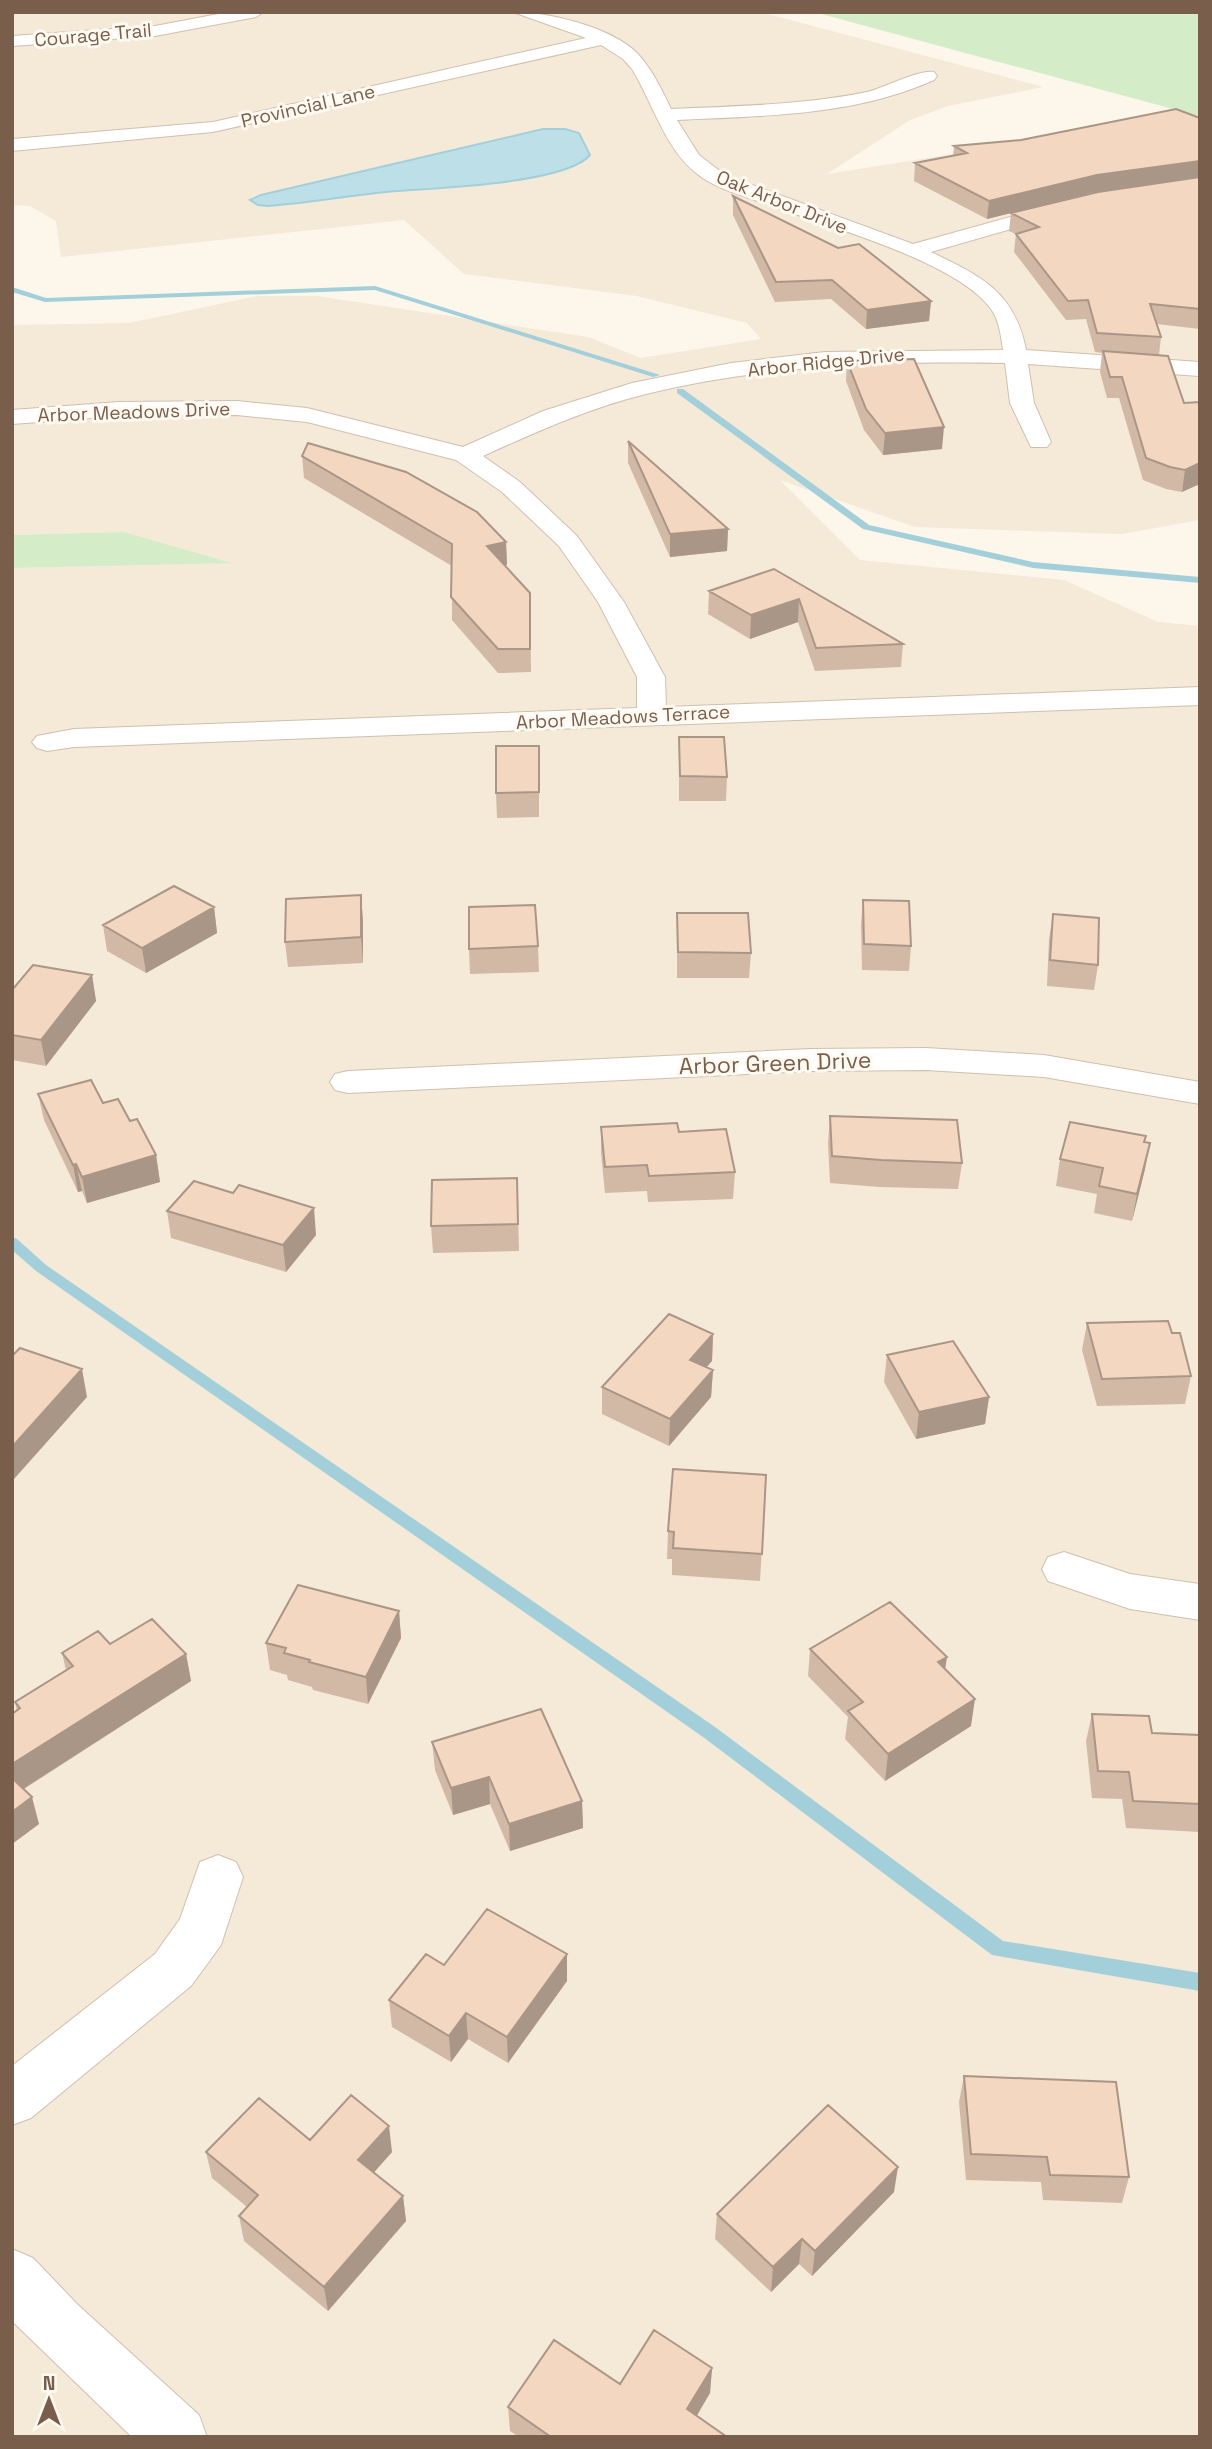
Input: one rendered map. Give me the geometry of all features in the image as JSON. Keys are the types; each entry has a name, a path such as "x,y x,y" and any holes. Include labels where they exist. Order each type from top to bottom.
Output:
{"street":[{"name":"Courage Trail","path":"12,41 155,31 256,12"},
{"name":"Oak Arbor Drive","path":"522,12 600,40 622,50 634,60 695,162 720,179 911,251 976,284 998,303 1012,326 1013,355 1023,406 1039,442"},
{"name":"Provincial Lane","path":"12,145 213,127 600,40"},
{"path":"665,115 850,99 896,91 928,76"},
{"path":"911,251 1027,216 1082,204"},
{"name":"Arbor Ridge Drive","path":"465,456 516,428 683,379 850,357 908,353 1013,355 1200,369"},
{"name":"Arbor Meadows Drive","path":"12,416 119,409 237,408 307,415 465,456 511,486 568,541 611,602 651,677 652,715"},
{"name":"Arbor Meadows Terrace","path":"47,742 74,738 1200,696"},
{"name":"Arbor Green Drive","path":"348,1082 810,1060 926,1059 1044,1066 1200,1093"},
{"path":"1064,1569 1116,1589 1172,1601 1200,1602"},
{"path":"12,2100 173,1970 203,1929 218,1877"},
{"path":"12,2278 57,2326 177,2437"}],"shaded area":[{"path":"12,12 760,12 1043,87 948,106 910,120 827,174 1200,115 1200,520 1122,534 915,527 780,480 860,560 1064,580 1158,622 1200,626 1200,2437 12,2437 12,568 229,562 124,532 12,535 12,325 129,323 257,296 317,296 588,337 641,358 761,339 747,323 637,296 464,274 404,220 61,257 56,221 30,206 12,205"}],"green space":[{"path":"814,12 1200,12 1200,115 1195,115"},
{"path":"124,532 232,563 12,568 12,535"}],"water":[{"path":"543,129 565,129 579,133 590,155 576,165 525,179 268,206 258,205 250,200 261,195"}],"building":[{"path":"1176,109 1200,118 1200,161 1097,175 989,201 915,163 967,153 954,146 1021,140"},
{"path":"1200,177 1200,309 1150,304 1161,337 1097,333 1088,300 1068,301 1016,234 1039,227 1011,213 1098,192"},
{"path":"733,196 838,248 859,244 931,301 867,310 832,280 776,282"},
{"path":"1103,351 1168,356 1184,403 1200,402 1200,463 1185,470 1146,458 1122,377 1110,377"},
{"path":"914,359 944,427 885,433 866,409 847,361"},
{"path":"628,441 728,529 670,534"},
{"path":"308,443 406,472 477,512 506,542 487,546 530,593 530,649 498,649 451,597 452,544 302,456"},
{"path":"774,569 903,644 816,648 799,599 751,615 709,591"},
{"path":"679,737 724,737 727,777 680,776"},
{"path":"496,746 539,746 539,792 496,793"},
{"path":"174,886 214,907 142,948 103,925"},
{"path":"361,895 361,937 285,942 286,899"},
{"path":"863,900 909,901 911,946 864,944"},
{"path":"535,905 538,946 469,949 469,907"},
{"path":"677,913 748,913 751,953 678,952"},
{"path":"1053,914 1099,918 1098,965 1050,960"},
{"path":"33,965 92,975 41,1040 12,1035 12,990"},
{"path":"91,1080 103,1103 118,1099 130,1121 137,1119 156,1155 82,1177 76,1164 73,1165 38,1094"},
{"path":"830,1116 957,1120 962,1163 832,1156"},
{"path":"1070,1122 1146,1136 1144,1142 1150,1143 1137,1194 1099,1186 1103,1168 1060,1159"},
{"path":"677,1123 679,1132 726,1129 735,1172 649,1176 647,1165 605,1167 601,1127"},
{"path":"517,1178 518,1224 431,1226 432,1180"},
{"path":"194,1181 233,1193 239,1185 314,1208 283,1245 167,1211"},
{"path":"669,1314 713,1334 690,1360 713,1370 670,1419 602,1387"},
{"path":"1168,1321 1172,1333 1180,1333 1191,1376 1102,1379 1087,1323"},
{"path":"953,1341 989,1397 919,1412 887,1355"},
{"path":"20,1348 82,1369 12,1447 12,1356"},
{"path":"673,1469 766,1475 762,1554 673,1548 674,1532 668,1531"},
{"path":"298,1585 399,1611 366,1677 309,1662 310,1660 284,1653 286,1648 266,1643"},
{"path":"890,1602 947,1657 938,1662 975,1699 888,1754 848,1711 863,1702 810,1649"},
{"path":"152,1619 186,1654 12,1764 12,1714 20,1708 15,1702 73,1666 62,1653 98,1631 110,1644"},
{"path":"541,1709 582,1801 509,1824 489,1777 451,1788 432,1742"},
{"path":"1092,1714 1149,1716 1152,1733 1200,1735 1200,1804 1133,1801 1129,1772 1098,1771"},
{"path":"12,1778 32,1797 12,1812"},
{"path":"487,1909 567,1954 507,2037 466,2013 449,2036 389,2000 426,1954 444,1965"},
{"path":"964,2076 1116,2082 1129,2177 1050,2175 1047,2157 971,2154"},
{"path":"351,2095 389,2126 358,2160 403,2196 324,2287 239,2216 258,2195 206,2152 259,2098 310,2140"},
{"path":"828,2105 898,2167 815,2251 802,2239 773,2267 717,2214"},
{"path":"654,2330 712,2368 687,2409 727,2437 551,2437 508,2407 554,2340 620,2384"}],"waterway":[{"path":"12,289 45,300 375,288 656,375"},
{"path":"680,391 866,527 1033,565 1200,580"},
{"path":"12,1242 41,1268 709,1732 999,1949 1200,1982"}]}
